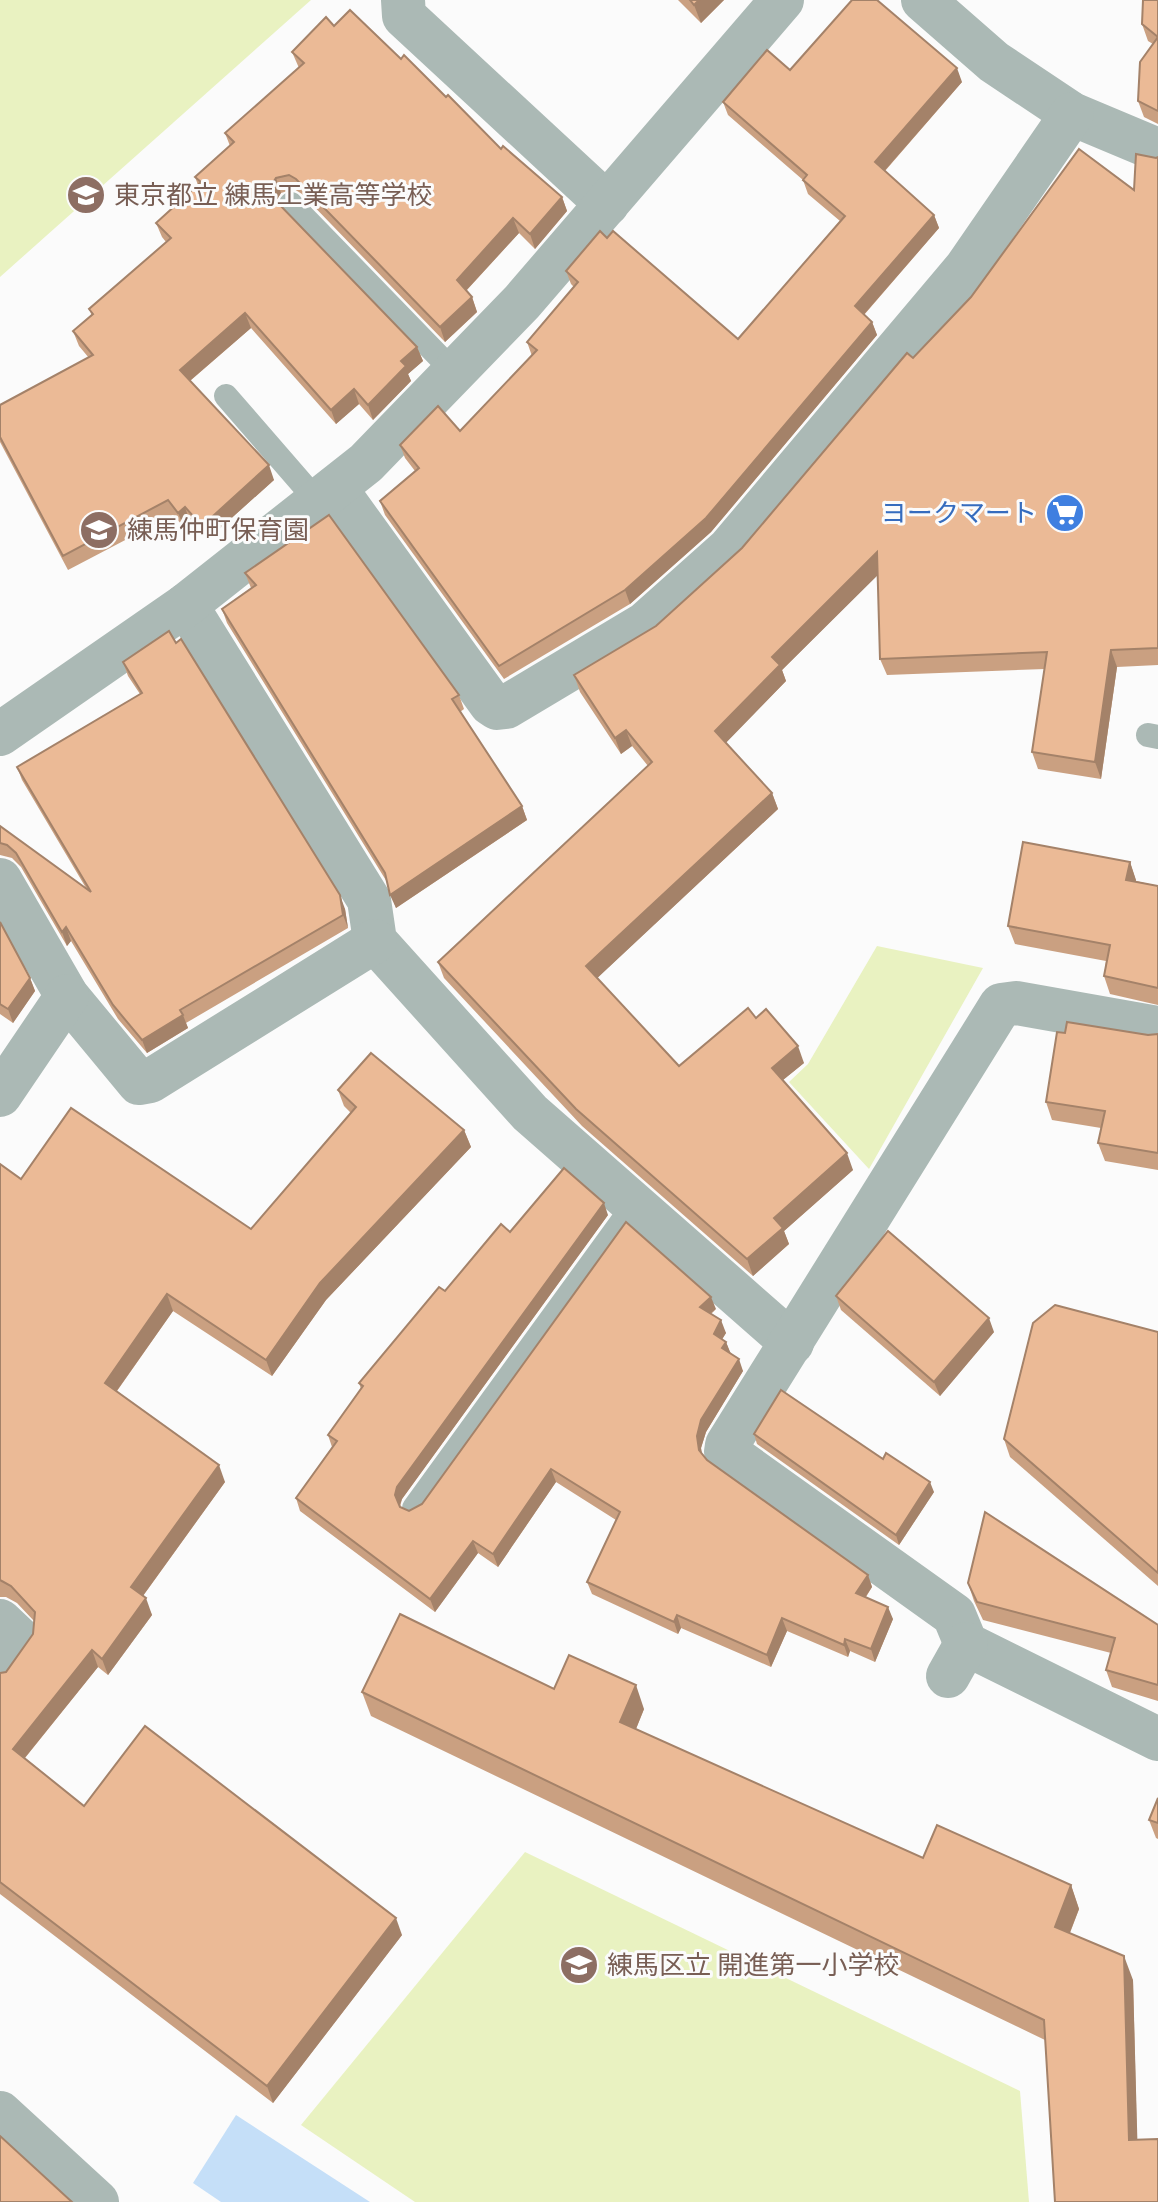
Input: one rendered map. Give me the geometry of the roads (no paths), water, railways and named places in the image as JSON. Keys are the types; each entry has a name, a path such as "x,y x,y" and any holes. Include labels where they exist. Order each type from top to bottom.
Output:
{"street":[{"path":"403,0 404,16 607,204"},
{"path":"0,734 186,605 366,463 522,302 782,0"},
{"path":"923,0 994,62 1072,114 1158,150"},
{"path":"326,495 491,704 497,708 506,707 645,624 729,549 966,268 1072,114"},
{"path":"186,605 369,900 375,941 530,1113 792,1343"},
{"path":"0,880 67,996 139,1083 150,1081 375,941"},
{"path":"0,1095 67,996"},
{"path":"1158,1028 1016,1003 1001,1005 727,1445 726,1452 954,1615 957,1660 1158,1739"},
{"path":"0,1621 18,1638 0,1667"},
{"path":"0,2113 97,2202"}],"lane":[{"path":"291,204 454,372"},
{"path":"226,396 326,495"},
{"path":"414,1508 634,1205"}],"water":[{"path":"236,2115 370,2202 221,2202 193,2183"}],"place":[{"name":"東京都立 練馬工業高等学校","path":"86,195"},
{"name":"ヨークマート","path":"1065,513"},
{"name":"練馬仲町保育園","path":"99,530"},
{"name":"練馬区立 開進第一小学校","path":"579,1965"}]}
